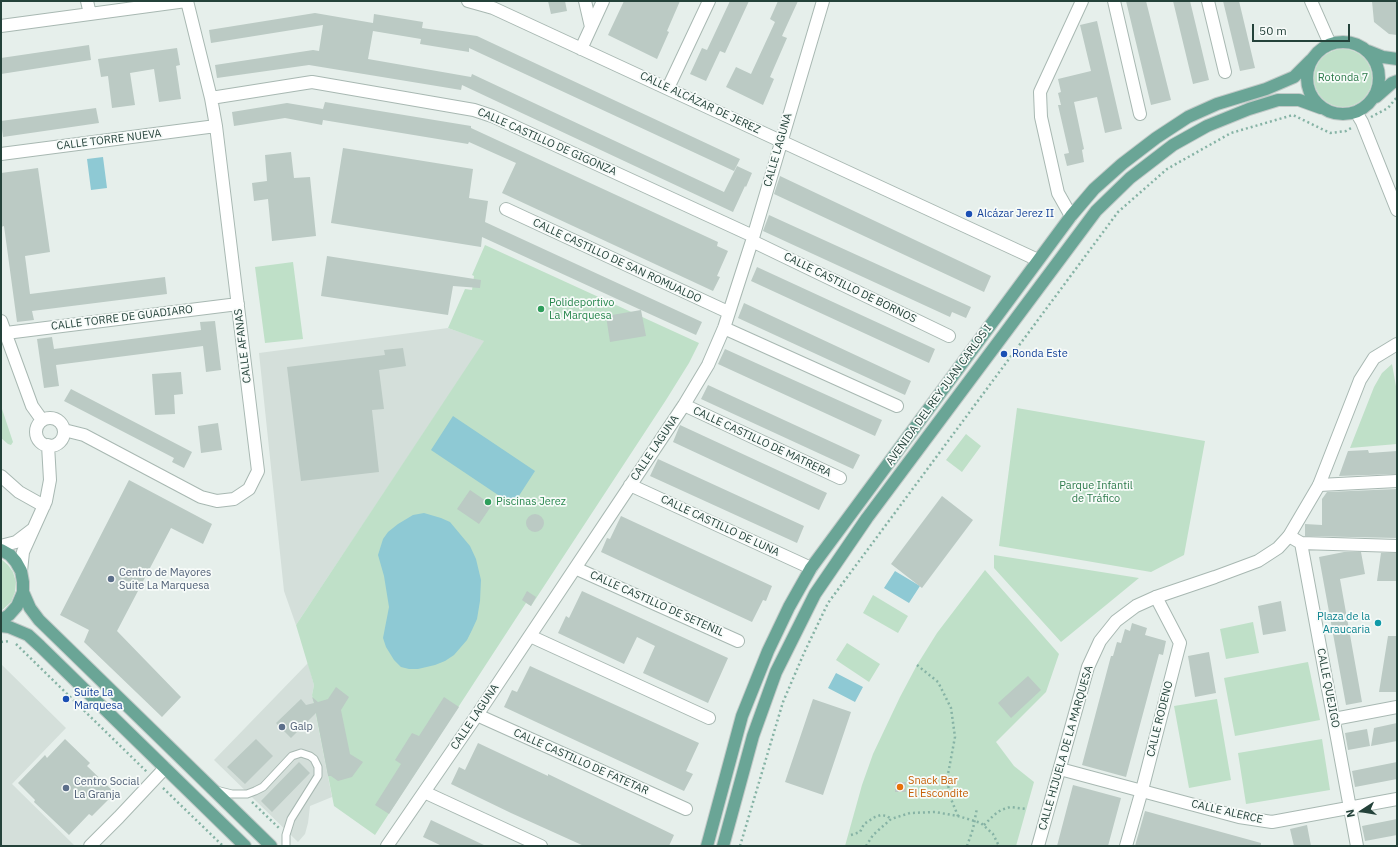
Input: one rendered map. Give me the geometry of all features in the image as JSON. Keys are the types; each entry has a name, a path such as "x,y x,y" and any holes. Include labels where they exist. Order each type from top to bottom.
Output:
{"main road":[{"path":"1397,59 1383,57 1351,42 1330,44 1321,49 1311,60 1307,81 1309,91 1314,101 1321,108 1336,114 1359,117 1362,110 1370,102 1392,83 1397,81"},
{"path":"1368,51 1376,63 1379,74 1379,86 1375,96 1370,102"},
{"name":"AVENIDA DEL REY JUAN CARLOS I","path":"706,846 742,716 768,651 789,607 811,568 1071,216 1094,189 1122,164 1156,138 1188,117 1217,104 1266,89 1294,77 1311,60"},
{"name":"AVENIDA DEL REY JUAN CARLOS I","path":"723,846 753,736 776,672 815,594 867,518 1096,211 1130,178 1173,145 1207,126 1249,109 1278,100 1299,100 1321,108"},
{"path":"1,550 10,555 16,562 21,571 23,582 23,592 17,606 9,615 1,620"},
{"path":"23,592 30,608 39,620 271,846"},
{"path":"1,626 9,627 28,635 245,846"}],"street":[{"path":"87,1 90,14"},
{"path":"1,26 187,1"},
{"name":"CALLE AFANAS","path":"64,430 84,435 201,497 217,501 234,499 249,489 258,471 216,126 211,98 187,1"},
{"name":"CALLE ALCÁZAR DE JEREZ","path":"468,1 493,5 581,49 1038,260"},
{"path":"585,1 591,27"},
{"path":"581,49 603,1"},
{"path":"668,88 709,1"},
{"name":"CALLE LAGUNA","path":"387,846 530,636 684,405 708,365 724,328 823,1"},
{"path":"1071,216 1058,193 1041,117 1040,92 1082,1"},
{"path":"1114,1 1140,114"},
{"path":"1208,1 1225,72"},
{"path":"1311,1 1330,44"},
{"name":"CALLE CASTILLO DE GIGONZA","path":"211,98 312,82 474,110 492,116 752,239"},
{"path":"1359,117 1397,210"},
{"name":"CALLE TORRE NUEVA","path":"1,154 216,126"},
{"name":"CALLE CASTILLO DE SAN ROMUALDO","path":"506,209 728,312"},
{"name":"CALLE CASTILLO DE BORNOS","path":"752,239 949,336"},
{"name":"CALLE TORRE DE GUADIARO","path":"6,333 238,304"},
{"path":"1,321 32,406 42,420"},
{"path":"724,328 897,406"},
{"name":"CALLE HIJUELA DE LA MARQUESA","path":"1038,846 1088,667 1100,641 1116,621 1136,606 1156,597 1258,561 1278,548 1289,536 1319,485 1360,380 1374,358 1396,348"},
{"name":"CALLE CASTILLO DE MATRERA","path":"684,405 840,478"},
{"path":"48,418 57,420 61,423 64,430 63,436 58,443 54,445 48,445 41,442 36,434 38,426 42,420 48,418"},
{"path":"21,571 23,552 44,506 50,480 48,445"},
{"path":"1,476 18,492 44,506"},
{"path":"1319,485 1397,481"},
{"name":"CALLE CASTILLO DE LUNA","path":"630,485 811,568"},
{"path":"1,546 16,542 34,528"},
{"path":"1289,536 1301,542 1397,546"},
{"name":"CALLE QUEJIGO","path":"1301,542 1357,846"},
{"name":"CALLE CASTILLO DE SETENIL","path":"575,568 738,641"},
{"name":"CALLE RODENO","path":"1126,846 1180,643 1156,597"},
{"path":"530,636 709,718"},
{"path":"1334,719 1397,707"},
{"name":"CALLE CASTILLO DE FATETAR","path":"477,715 686,809"},
{"path":"90,846 165,768"},
{"name":"CALLE ALERCE","path":"1060,769 1239,817 1272,822 1397,799"},
{"path":"424,792 541,846"}],"lane":[{"path":"210,787 224,793 244,794 263,787 292,756 301,753 314,759 318,767 318,776 291,820 286,835 286,846"}],"path":[{"path":"740,846 783,702 828,603 1118,212 1167,169 1231,133 1293,115 1330,133 1346,131 1359,117 1388,108 1397,97"},
{"path":"1,642 13,641 223,846"},
{"path":"917,664 938,682 951,708 954,737 948,774 948,785 951,799 958,816"},
{"path":"244,794 286,835"},
{"path":"984,825 1001,810 1010,807 1027,808"},
{"path":"967,846 973,829 977,808"},
{"path":"866,846 873,835 891,819 910,813 935,812 958,816 981,823 993,834 999,846"},
{"path":"851,835 860,832 864,824 875,817 881,815 887,816 891,819"}],"shaded area":[{"path":"448,328 485,341 296,625 284,591 259,353"},
{"name":"Galp","path":"308,663 314,685 312,695 332,797 310,806 305,834 298,842 214,760"},
{"path":"1,664 66,728 12,784 74,845 73,846 1,846"}],"green space":[{"name":"Rotonda 7","path":"1343,49 1354,51 1364,57 1370,67 1372,78 1370,89 1364,99 1354,105 1343,107 1332,105 1322,99 1316,89 1314,78 1316,67 1322,57 1332,51"},
{"name":"Piscinas Jerez","path":"485,245 699,343 689,363 666,400 531,606 526,603 375,835 334,806 312,695 314,685 296,625 484,341 448,328 465,289 472,290 474,276 472,275"},
{"path":"293,262 303,339 265,343 255,267"},
{"path":"1392,364 1397,392 1397,444 1350,448 1374,387 1382,373"},
{"path":"1,406 13,442 11,445 1,438"},
{"name":"Parque Infantil de Tráfico","path":"1017,408 1205,441 1184,555 1151,572 999,546"},
{"path":"966,434 981,446 962,472 946,460"},
{"path":"994,555 1139,578 1061,642 994,568"},
{"path":"1,559 13,572 16,582 15,592 11,602 1,611"},
{"path":"985,570 1059,654 1046,692 996,742 1014,766 1034,782 1016,846 845,846 862,785 873,754 900,697 917,665 937,633"},
{"path":"873,595 908,616 898,633 863,613"},
{"path":"1253,622 1259,653 1226,659 1220,629"},
{"path":"847,643 880,664 869,682 836,660"},
{"path":"1308,662 1320,720 1235,736 1224,678"},
{"path":"1217,699 1231,780 1189,788 1174,706"},
{"path":"1322,739 1330,790 1246,804 1238,753"}],"water":[{"path":"103,157 107,188 91,190 87,159"},
{"path":"453,416 535,471 513,505 431,450"},
{"path":"424,513 450,522 470,546 476,559 481,580 480,601 477,619 472,630 467,640 454,655 435,665 418,669 409,669 401,667 394,660 386,647 383,638 389,607 384,576 378,555 383,539 388,532 413,515"},
{"path":"895,571 920,586 909,603 884,588"},
{"path":"836,673 863,687 855,702 828,688"}],"building":[{"path":"548,1 565,1 567,11 551,14"},
{"path":"624,1 680,1 667,31 669,32 657,59 608,35"},
{"path":"730,1 749,1 725,53 720,51 706,81 690,74 702,48 707,50"},
{"path":"778,1 798,1 782,36 787,38 770,77 774,79 763,105 726,87 736,67 751,74 775,22 770,19"},
{"path":"1126,1 1146,1 1171,100 1151,105"},
{"path":"1173,1 1190,1 1209,80 1193,84"},
{"path":"1223,1 1239,1 1255,68 1240,71"},
{"path":"1372,1 1397,1 1397,35 1389,34 1374,22"},
{"path":"315,13 373,23 374,14 423,22 422,28 477,36 740,159 734,171 469,48 469,52 420,44 421,39 373,31 368,59 471,77 472,74 724,192 737,166 752,173 733,212 462,85 461,90 309,65 217,78 215,65 313,50 319,51 323,25 211,43 209,30"},
{"path":"1097,21 1122,129 1105,133 1097,97 1074,102 1084,149 1082,150 1084,162 1067,166 1064,154 1069,153 1058,105 1061,105 1058,93 1061,92 1058,79 1091,71 1080,25"},
{"path":"89,45 91,60 1,74 1,58"},
{"path":"177,48 180,65 176,66 181,99 159,102 154,69 130,73 135,105 112,108 108,76 101,77 98,59"},
{"path":"325,102 471,126 471,128 718,242 717,246 728,251 717,276 720,277 713,291 502,193 516,163 469,142 468,144 323,120 322,125 285,118 234,126 232,112 287,103 323,109"},
{"path":"96,108 99,123 3,137 1,121"},
{"path":"343,148 473,169 469,198 488,201 485,222 702,322 696,335 482,237 481,247 331,223"},
{"path":"291,152 294,178 310,177 316,236 272,241 268,199 254,201 252,183 267,181 265,155"},
{"path":"38,168 50,252 25,256 30,294 165,277 167,294 32,311 34,320 17,322 4,226 1,227 1,173"},
{"path":"780,176 991,276 984,292 774,194"},
{"path":"769,215 971,307 966,318 952,312 950,317 763,231"},
{"path":"327,256 481,280 480,288 453,286 448,315 321,296"},
{"path":"757,267 935,349 929,363 751,281"},
{"path":"744,303 911,381 905,395 738,318"},
{"path":"641,310 646,336 610,342 606,316"},
{"path":"215,321 221,370 206,372 203,346 56,365 59,386 44,388 37,339 52,337 54,349 201,330 200,322"},
{"path":"403,348 406,366 379,370 384,409 372,410 379,472 301,481 287,367 385,355 384,350"},
{"path":"725,349 882,420 875,436 718,364"},
{"path":"181,372 183,394 174,395 175,414 155,415 152,374"},
{"path":"708,385 860,455 853,469 701,399"},
{"path":"71,389 192,452 184,468 172,462 174,458 64,401"},
{"path":"218,423 222,450 201,453 198,426"},
{"path":"680,425 827,493 819,510 673,442"},
{"path":"1368,450 1369,453 1397,451 1397,474 1339,476 1348,451"},
{"path":"658,459 804,526 797,543 650,476"},
{"name":"Centro de Mayores Suite La Marquesa","path":"129,480 212,524 203,544 171,528 117,631 181,697 162,717 84,642 89,630 60,615"},
{"path":"1397,489 1397,538 1305,536 1305,524 1322,525 1322,499 1327,492"},
{"path":"470,490 492,505 479,524 457,509"},
{"path":"942,496 973,520 922,588 891,564"},
{"path":"535,514 541,517 544,523 541,529 535,532 529,529 526,523 529,517"},
{"path":"621,516 772,586 766,601 763,600 752,622 601,552 607,538 610,539"},
{"path":"1344,552 1361,552 1365,574 1340,579 1362,702 1346,705 1319,557"},
{"path":"1381,553 1397,553 1397,581 1377,581"},
{"path":"527,591 536,597 531,606 522,600"},
{"path":"582,591 728,658 708,703 643,673 655,646 637,637 624,664 558,633 566,616 569,618"},
{"path":"1281,601 1286,631 1263,635 1258,606"},
{"path":"1132,623 1147,628 1145,635 1166,641 1163,655 1159,654 1126,777 1082,765 1111,656 1113,656 1117,642 1121,643 1125,629 1130,631"},
{"path":"1388,636 1397,636 1397,692 1379,692"},
{"path":"1209,652 1216,693 1195,697 1188,656"},
{"path":"530,666 699,743 686,771 693,774 684,791 504,707 512,690 517,692"},
{"path":"1028,676 1041,690 1011,718 998,703"},
{"path":"336,687 349,697 341,710 350,754 363,762 352,777 338,781 331,776 328,776 316,713 291,738 276,723 301,699 306,705 314,703 312,697 318,702 328,699"},
{"path":"444,697 459,707 389,814 375,805 401,764 395,760 412,733 419,736"},
{"path":"813,699 851,712 823,795 785,782"},
{"path":"1397,723 1397,741 1371,746 1374,728"},
{"path":"1367,729 1370,746 1348,750 1345,733"},
{"name":"Centro Social La Granja","path":"65,739 90,763 87,766 115,793 92,816 89,814 69,835 34,802 35,800 18,783 45,755 47,758"},
{"path":"256,739 273,756 245,784 227,767"},
{"path":"478,743 548,776 548,774 674,835 669,846 584,846 451,784 459,767 465,770"},
{"path":"299,762 310,773 272,812 261,801"},
{"path":"1397,762 1397,779 1355,787 1352,771"},
{"name":"Snack Bar El Escondite","path":"895,782 906,782 906,792 895,792"},
{"path":"1073,785 1121,798 1108,846 1057,846"},
{"path":"1145,811 1261,843 1261,846 1135,846"},
{"path":"1397,819 1397,835 1365,841 1362,826"},
{"path":"431,820 486,846 442,846 423,837"},
{"path":"1307,825 1311,846 1294,846 1290,829"}],"place":[{"name":"Alcázar Jerez II","path":"969,214"},
{"name":"Polideportivo La Marquesa","path":"541,309"},
{"name":"Ronda Este","path":"1004,354"},
{"name":"Piscinas Jerez","path":"488,502"},
{"name":"Centro de Mayores Suite La Marquesa","path":"111,579"},
{"name":"Plaza de la Araucaria","path":"1378,623"},
{"name":"Suite La Marquesa","path":"66,699"},
{"name":"Galp","path":"282,727"},
{"name":"Snack Bar El Escondite","path":"900,787"},
{"name":"Centro Social La Granja","path":"66,788"}]}
